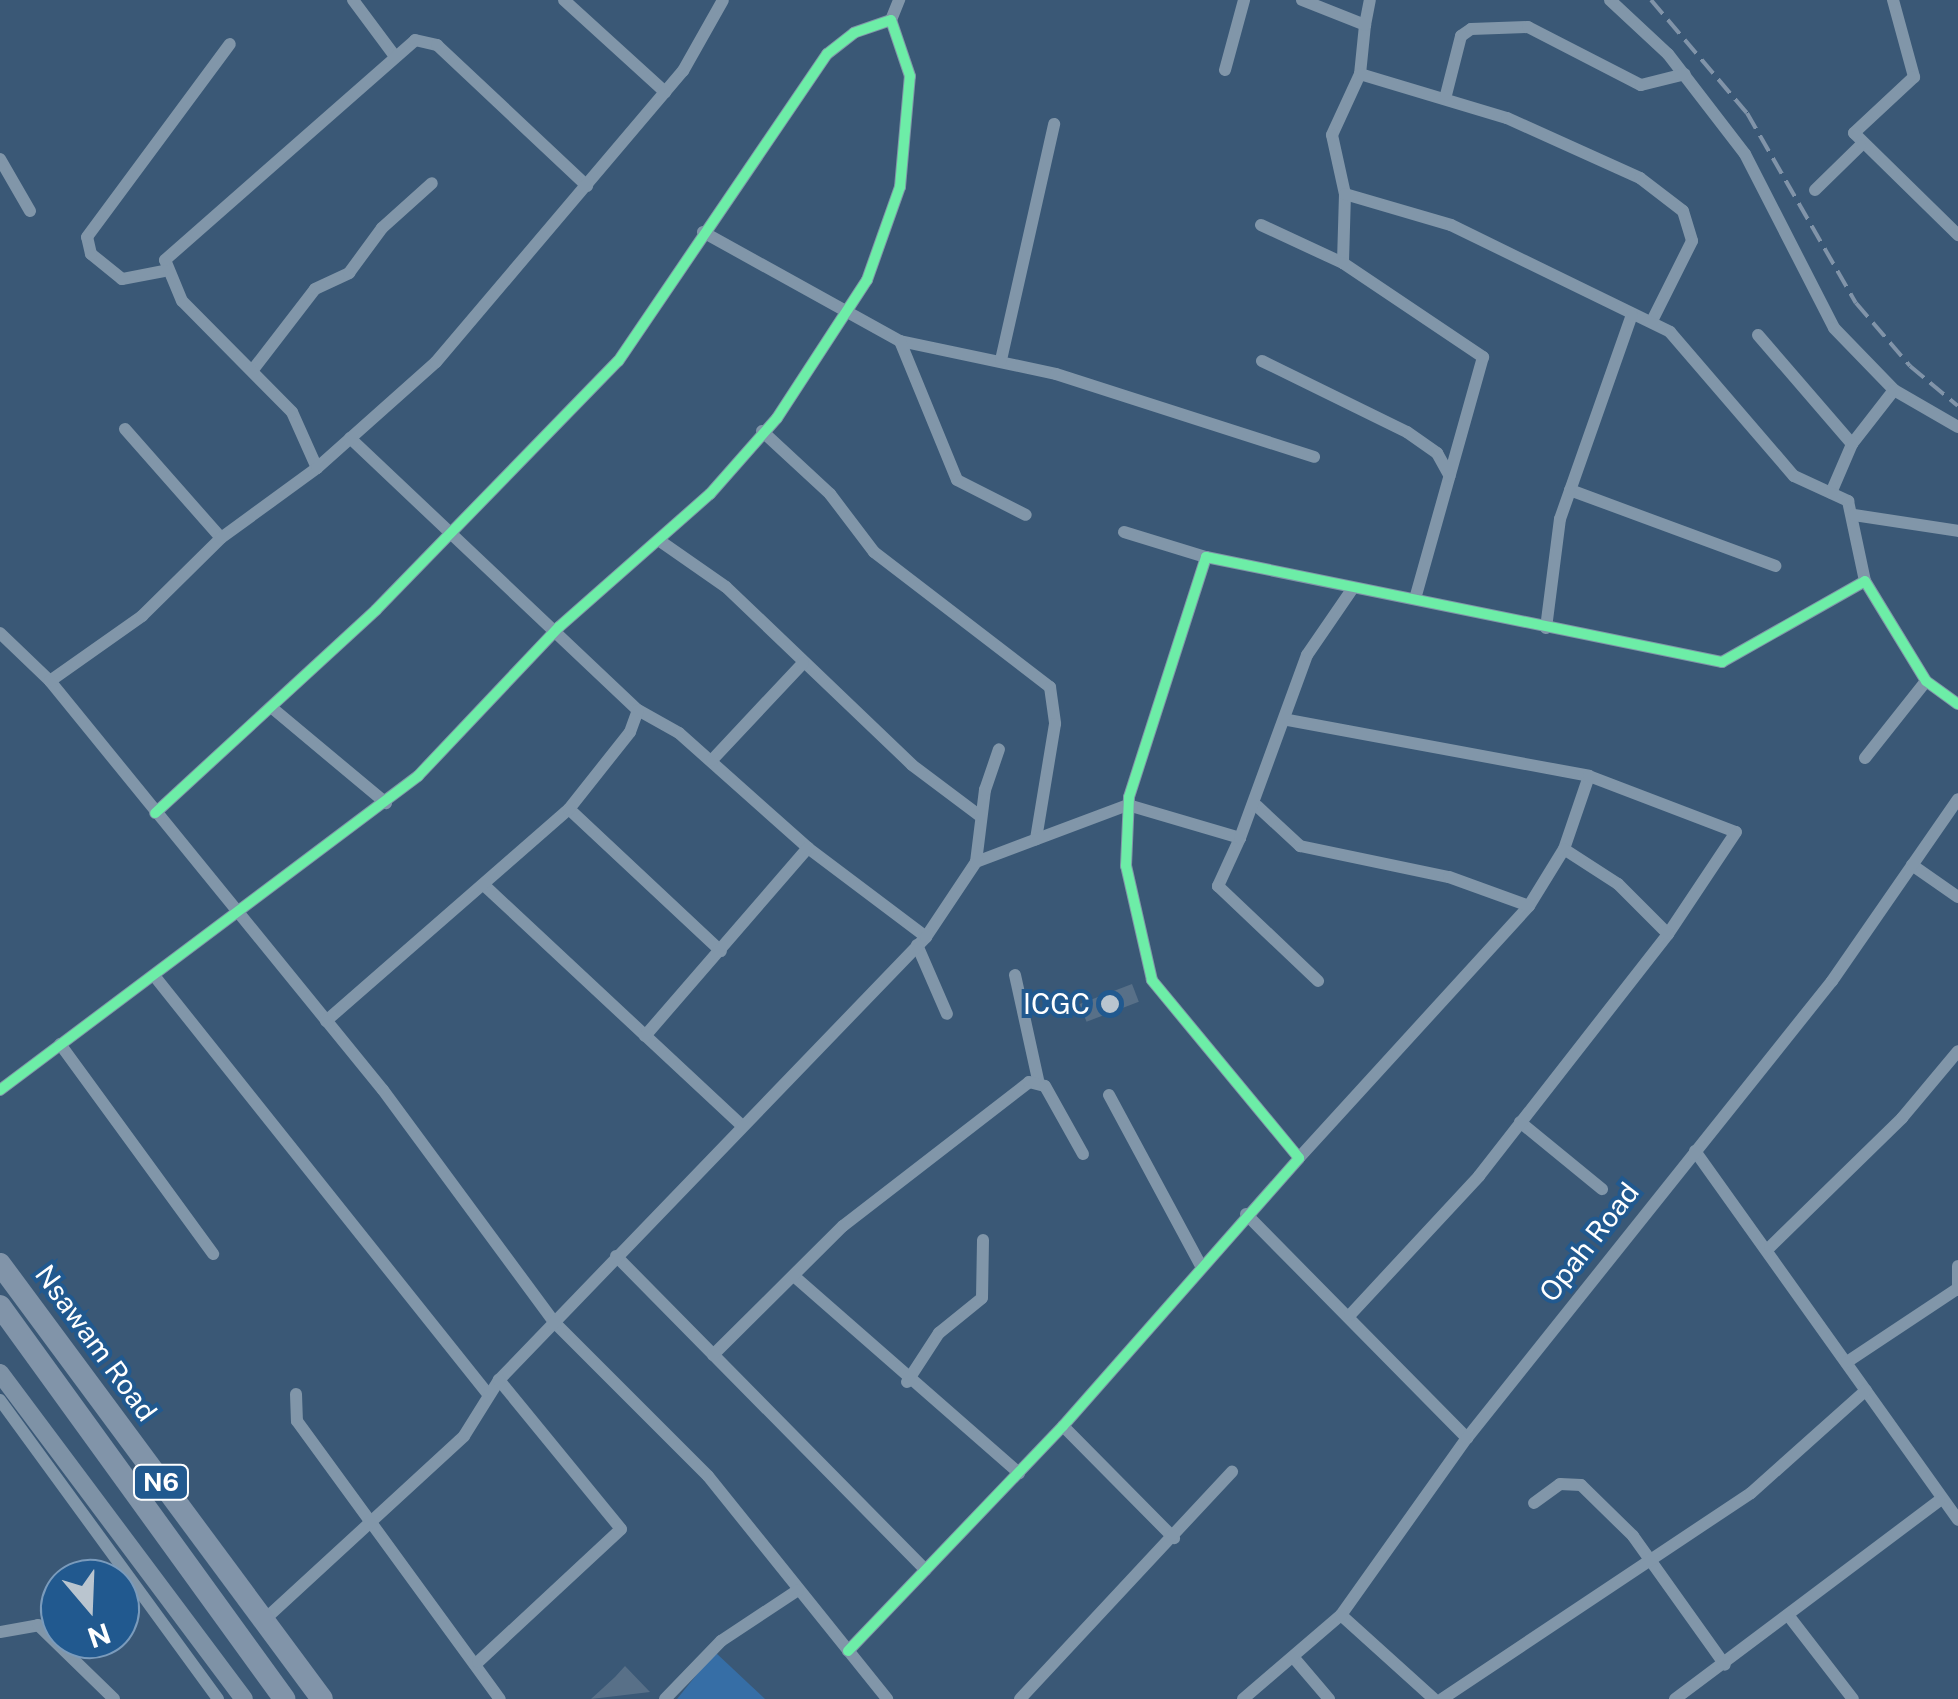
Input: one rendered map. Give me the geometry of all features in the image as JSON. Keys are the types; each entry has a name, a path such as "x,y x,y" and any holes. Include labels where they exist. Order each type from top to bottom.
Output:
{"highway":[{"name":"Nsawam Road","path":"0,1264 322,1699"},
{"name":"Nsawam Road","path":"0,1306 285,1699"}],"main road":[{"path":"0,1373 244,1699"}],"street":[{"path":"353,0 394,55"},
{"path":"564,0 665,92"},
{"path":"50,681 142,616 221,538 317,468 436,362 665,92 723,0"},
{"path":"0,1090 156,978 237,909 386,803 559,627 660,540 762,431 847,314 884,241 900,187 910,76 891,20 899,0"},
{"path":"1224,70 1244,0"},
{"path":"1302,0 1365,25"},
{"path":"1343,263 1345,194 1332,135 1360,74 1370,0"},
{"path":"1610,0 1685,74 1753,168 1834,328 1894,390 1958,426"},
{"path":"1893,0 1914,77 1863,117 1854,133 1860,146 1892,163 1958,235"},
{"path":"155,813 271,707 618,360 827,54 854,33 891,20"},
{"path":"1446,95 1461,36 1471,29 1528,27 1642,85 1685,74"},
{"path":"317,468 292,412 255,367 212,335 164,271 165,260 325,126 394,55 415,40 437,45 587,186"},
{"path":"164,271 122,279 91,254 87,237 230,44"},
{"path":"1360,74 1446,95 1640,178 1683,211 1692,241 1652,321"},
{"path":"1000,360 1054,124"},
{"path":"1815,190 1860,146"},
{"path":"0,159 30,211"},
{"path":"255,367 314,289 349,273 382,228 432,182"},
{"path":"1345,194 1452,225 1632,315 1652,321 1687,349 1794,476 1831,492 1854,515 1958,531"},
{"path":"1261,224 1343,263 1483,357 1415,600"},
{"path":"703,232 900,341 1000,360 1314,457"},
{"path":"1546,628 1570,490 1632,315"},
{"path":"1758,336 1852,444"},
{"path":"900,341 957,480 1026,516"},
{"path":"1262,360 1407,432 1437,453 1450,476"},
{"path":"1831,492 1852,444 1894,390"},
{"path":"125,430 221,538"},
{"path":"762,431 830,494 874,552 1050,687 1055,724 1036,840"},
{"path":"350,438 449,531 502,588 559,627 638,710 712,760 808,848 922,941 947,1014"},
{"path":"1570,490 1775,566"},
{"path":"1854,515 1864,581 1926,681 1958,704"},
{"path":"1124,532 1206,557 1351,591 1734,661 1864,581"},
{"path":"660,540 726,587 803,663 980,816"},
{"path":"1206,557 1128,805 1126,866 1152,980 1299,1158"},
{"path":"1318,981 1218,886 1258,806 1307,654 1351,591"},
{"path":"0,633 50,681 237,909 555,1323 708,1476 887,1699"},
{"path":"712,760 803,663"},
{"path":"1865,758 1926,681"},
{"path":"271,707 386,803"},
{"path":"326,1021 486,887 569,809 630,732 638,710"},
{"path":"1288,720 1589,776 1736,832 1668,934 1520,1122 1350,1315"},
{"path":"263,1621 373,1524 464,1436 499,1380 740,1124 922,941 976,862 980,816 999,749"},
{"path":"848,1651 1063,1426 1246,1214 1529,906 1564,850 1589,776"},
{"name":"Opah Road","path":"1243,1699 1341,1615 1467,1438 1832,981 1958,799"},
{"path":"976,862 1128,805 1240,838"},
{"path":"1258,806 1287,838 1311,850 1449,876 1529,906"},
{"path":"569,809 721,950"},
{"path":"645,1036 808,848"},
{"path":"1564,850 1618,884 1668,934"},
{"path":"1912,865 1958,897"},
{"path":"486,887 740,1124"},
{"path":"1015,975 1038,1080 1083,1154"},
{"path":"156,978 487,1394"},
{"path":"60,1044 213,1254"},
{"path":"1770,1247 1902,1118 1958,1051"},
{"path":"713,1355 886,1191 1038,1080"},
{"path":"1109,1095 1201,1266"},
{"path":"1520,1122 1602,1189"},
{"path":"1696,1150 1770,1247 1939,1501 1958,1520"},
{"path":"1246,1214 1350,1315 1467,1438"},
{"path":"906,1382 939,1334 982,1298 982,1240"},
{"path":"616,1256 926,1570"},
{"path":"1847,1362 1958,1289 1958,1266"},
{"path":"795,1277 906,1382 1019,1473"},
{"path":"478,1662 621,1529 499,1380"},
{"path":"1442,1699 1653,1564 1751,1493 1866,1390"},
{"path":"296,1394 297,1421 478,1662 500,1699"},
{"path":"0,1400 218,1699"},
{"path":"1063,1426 1174,1538"},
{"path":"1020,1699 1232,1472"},
{"path":"1534,1503 1560,1484 1580,1485 1653,1564 1725,1665"},
{"path":"1675,1699 1939,1501"},
{"path":"665,1699 721,1642 798,1590"},
{"path":"1341,1615 1434,1699"},
{"path":"1788,1615 1853,1699"},
{"path":"0,1632 38,1625 114,1699"},
{"path":"1294,1658 1329,1699"}],"shaded area":[{"path":"715,1652 765,1699 677,1699"}],"building":[{"name":"ICGC","path":"1132,984 1139,1002 1087,1022 1080,1004"},
{"path":"625,1666 650,1692 591,1699 615,1677"}],"railway":[{"path":"1651,0 1747,113 1856,303 1910,366 1958,406"}],"cycle path":[{"path":"0,1090 418,776 559,627 710,494 777,418 867,280 900,187 910,76 891,20 854,33 827,54 618,361 376,610 155,813"},
{"path":"848,1651 1063,1426 1299,1158 1152,980 1126,866 1129,797 1206,557 1722,662 1865,581 1926,681 1958,704"}],"place":[{"name":"ICGC","path":"1110,1004"}]}
